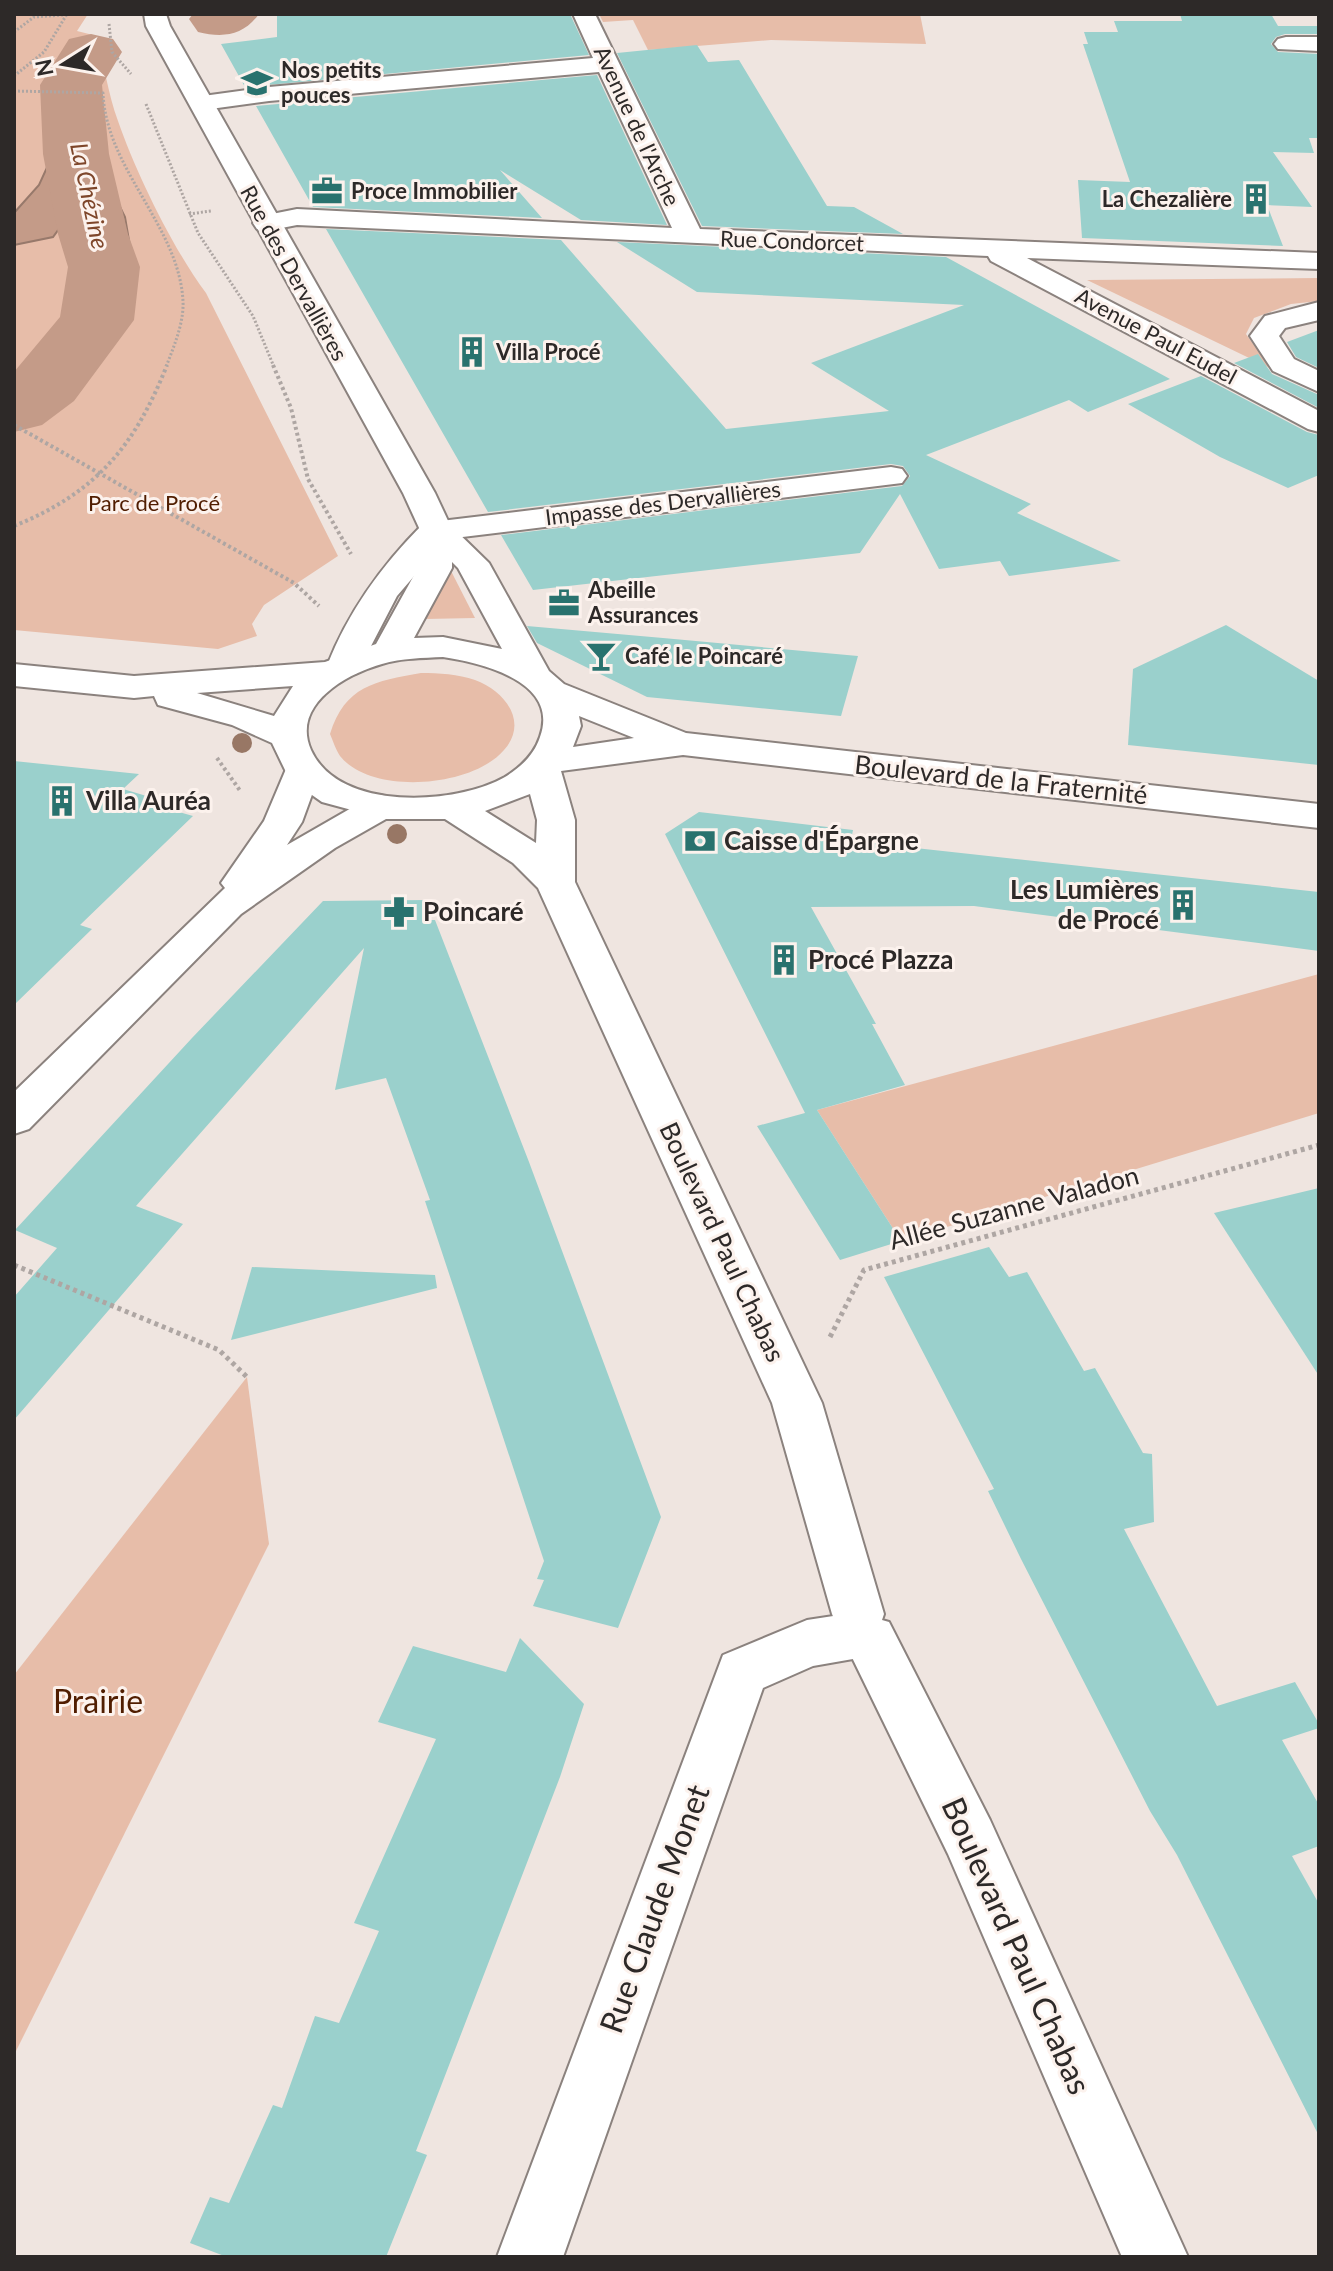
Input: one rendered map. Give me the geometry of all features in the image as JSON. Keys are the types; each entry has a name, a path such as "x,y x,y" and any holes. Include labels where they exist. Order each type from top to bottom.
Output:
{"main road":[{"name":"Rue des Dervallières","path":"155,14 158,26 419,493 436,530 472,563 542,683"},
{"name":"Avenue de l'Arche","path":"584,14 690,237"},
{"path":"1286,44 1319,44"},
{"path":"203,103 269,94 607,64"},
{"name":"Rue Condorcet","path":"266,223 297,217 690,237 1319,261"},
{"name":"Avenue Paul Eudel","path":"992,250 1319,423"},
{"path":"1319,311 1275,322 1264,336 1283,365 1319,383"},
{"name":"Impasse des Dervallières","path":"436,530 891,476"},
{"name":"Rue des Dervallières","path":"390,651 435,568 436,530"},
{"path":"227,905 283,822 295,753 292,713 299,702 339,669 397,568 436,530"},
{"path":"14,675 134,687 268,726 295,753 312,780 342,797 380,807 417,810 453,807 506,790 543,764 553,751 562,726 561,714 542,683 509,661 461,649 426,647 390,651 339,669 294,677 134,687"},
{"name":"Boulevard de la Fraternité","path":"542,683 683,744"},
{"name":"Boulevard de la Fraternité","path":"543,764 614,751 683,744 1319,816"},
{"name":"Boulevard Paul Chabas","path":"543,764 556,820 555,882"},
{"path":"14,1118 227,905 321,839 380,807"},
{"name":"Boulevard Paul Chabas","path":"453,807 527,854 555,882 797,1403 860,1629 970,1839 1155,2257"},
{"name":"Rue Claude Monet","path":"530,2257 742,1672 807,1643 860,1629"}],"path":[{"path":"14,76 44,52 67,14"},
{"path":"14,32 33,15 76,14"},
{"path":"111,14 107,34 112,52 120,65 136,79"},
{"path":"14,91 81,90 103,93 108,132 162,241 183,297 174,342 160,383 129,441 83,493 61,507 14,526"},
{"path":"142,92 189,214 253,316 291,408 308,479 351,553"},
{"path":"14,425 294,583 324,615"},
{"path":"212,750 249,802"},
{"name":"Allée Suzanne Valadon","path":"797,1403 864,1270 1319,1145"},
{"path":"14,1265 219,1350 247,1377"}],"green space":[{"name":"Parc de Procé","path":"14,14 88,14 77,31 97,36 115,111 145,187 168,233 206,293 338,556 264,605 252,624 257,636 218,649 14,630"},
{"path":"599,14 920,14 926,44 771,40 648,50 633,20 603,22"},
{"path":"1319,278 1319,301 1291,304 1254,318 1246,334 1270,368 1087,280"},
{"path":"449,572 475,618 425,619"},
{"path":"421,673 469,678 496,692 514,718 511,739 504,750 489,763 447,779 398,781 355,769 340,756 330,734 344,705 364,688 376,683"},
{"path":"1319,974 1319,1113 901,1241 817,1110"},
{"name":"Prairie","path":"247,1377 269,1544 14,2055 14,1675"}],"water":[{"path":"72,93 89,144 125,217 132,258 132,299 121,322 71,385 28,411 14,396 70,329 82,277 82,257 64,222 53,237 14,245 14,213 39,185 60,139 48,94"}],"building":[{"path":"277,14 570,14 589,55 245,87 221,44 277,37"},
{"path":"1180,14 1271,14 1278,26 1319,26 1319,34 1285,34 1276,37 1271,44 1278,52 1319,54 1319,138 1309,138 1314,153 1273,152 1312,207 1267,205 1283,246 1082,238 1078,180 1130,182 1083,44 1088,44 1084,32 1118,32 1114,21 1182,21"},
{"path":"697,45 708,62 739,60 827,206 854,207 903,234 702,226 617,53"},
{"path":"597,75 667,225 581,220 500,170 542,218 313,207 256,106"},
{"path":"326,229 561,240 726,429 889,411 811,363 964,305 697,292 617,242 946,257 1170,379 1088,412 1069,400 926,455 1031,504 1017,513 1121,561 1009,576 1000,561 939,569 900,494 860,553 533,590 501,535 902,486 910,476 903,466 891,464 488,512"},
{"path":"1319,330 1319,368 1296,357 1287,342"},
{"path":"1258,354 1272,374 1319,395 1319,408 1234,363"},
{"path":"1201,376 1307,432 1319,435 1319,475 1288,488 1220,457 1128,404"},
{"path":"1226,625 1319,681 1319,765 1128,745 1133,669"},
{"path":"527,626 858,656 841,716 647,697 537,643"},
{"path":"14,761 139,774 123,789 170,803 165,808 193,816 80,925 92,929 14,1005"},
{"path":"699,812 853,830 851,840 888,845 1319,892 1319,951 974,906 811,907 876,1024 872,1024 905,1085 817,1110 901,1241 840,1260 757,1126 805,1113 665,834"},
{"path":"427,900 424,920 435,920 661,1517 618,1628 533,1606 544,1580 537,1579 544,1561 425,1201 430,1200 386,1078 335,1090 364,948 136,1206 183,1224 14,1420 14,1297 57,1248 15,1230 323,901"},
{"path":"1319,1188 1319,1376 1214,1213"},
{"path":"989,1247 1009,1277 1027,1272 1084,1371 1095,1368 1143,1453 1152,1454 1154,1522 1124,1529 1217,1706 1295,1682 1319,1724 1319,1728 1282,1740 1319,1805 1319,1846 1292,1856 1319,1904 1319,2136 1177,1855 1150,1811 1021,1559 988,1491 994,1489 884,1277"},
{"path":"252,1267 435,1275 437,1288 231,1340"},
{"path":"520,1638 584,1704 560,1777 416,2151 427,2155 386,2257 227,2257 190,2243 210,2197 229,2203 273,2105 282,2108 315,2016 339,2023 379,1931 354,1923 436,1739 378,1722 413,1646 506,1672"}],"waterway":[{"name":"La Chézine","path":"219,19 229,14"},
{"name":"La Chézine","path":"14,408 47,385 97,320 104,267 93,234 76,154 71,85 91,52"}],"place":[{"name":"Nos petits pouces","path":"257,83"},
{"name":"Proce Immobilier","path":"327,191"},
{"name":"La Chezalière","path":"1256,199"},
{"name":"Villa Procé","path":"472,352"},
{"name":"Abeille Assurances","path":"564,603"},
{"name":"Café le Poincaré","path":"601,656"},
{"name":"Villa Auréa","path":"62,801"},
{"name":"Caisse d'Épargne","path":"700,841"},
{"name":"Les Lumières de Procé","path":"1183,905"},
{"name":"Poincaré","path":"399,912"},
{"name":"Procé Plazza","path":"784,960"}]}
